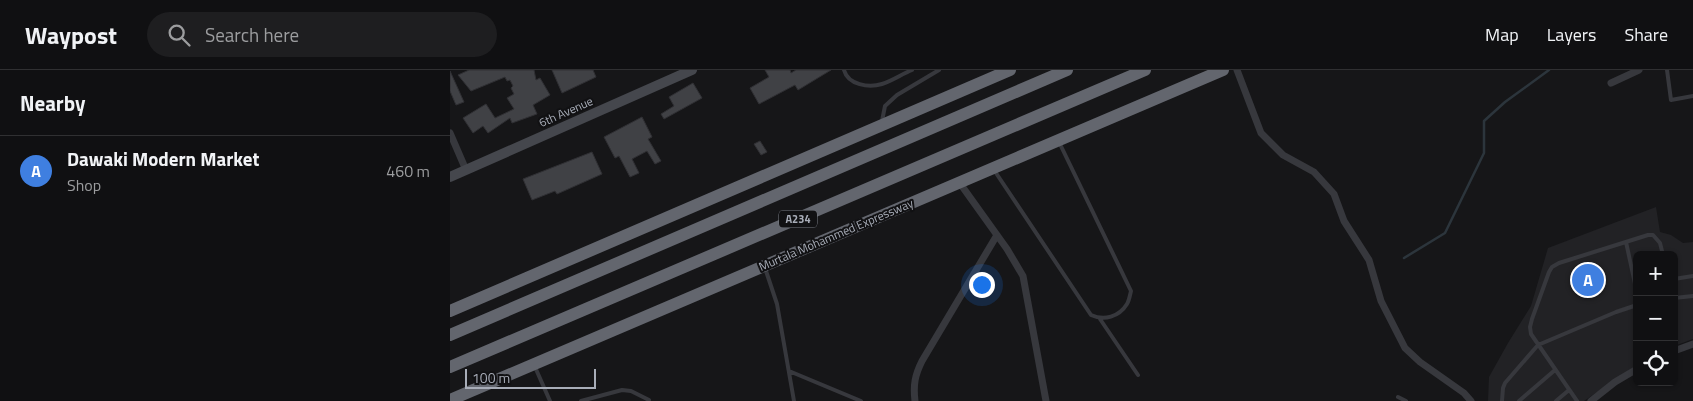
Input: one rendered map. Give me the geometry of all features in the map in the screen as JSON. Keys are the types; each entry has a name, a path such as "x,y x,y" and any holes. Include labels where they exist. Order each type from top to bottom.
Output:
{"highway":[{"path":"450,311 1010,70"},
{"name":"A234","path":"450,335 1067,70"},
{"name":"A234","path":"450,367 1145,70"},
{"name":"Murtala Mohammed Expressway","path":"450,400 1223,70"}],"street":[{"name":"6th Avenue","path":"450,178 692,70"},
{"path":"1237,70 1261,133 1283,155 1314,172 1334,194 1344,221 1369,260 1381,301 1405,348 1420,362 1464,393 1470,401"},
{"path":"1611,83 1639,70"},
{"path":"450,133 466,170"},
{"path":"960,182 1023,276 1046,401"},
{"path":"916,401 913,388 916,374 922,361 997,235"},
{"path":"1678,350 1693,344"},
{"path":"1591,401 1615,382 1633,371"}],"lane":[{"path":"844,70 852,81 867,86 882,84 912,70"},
{"path":"881,126 885,106 897,95 939,70"},
{"path":"1667,70 1671,100 1693,96"},
{"path":"1058,140 1131,292 1127,304 1123,308 1111,317 1100,319"},
{"path":"992,168 1091,315 1100,319 1138,375"},
{"path":"1577,401 1531,334 1530,327 1549,272 1552,267 1559,263 1654,235 1660,243 1662,251"},
{"path":"1626,242 1633,275"},
{"path":"764,266 777,304 794,401"},
{"path":"1678,278 1693,276"},
{"path":"1678,298 1693,296"},
{"path":"1502,401 1503,388 1506,383 1538,345 1633,306"},
{"path":"534,364 550,401"},
{"path":"1519,401 1555,370"},
{"path":"789,371 861,401"},
{"path":"581,401 622,390 631,391 649,400"},
{"path":"1556,401 1569,390"},
{"path":"1398,397 1406,401"}],"shaded area":[{"path":"1656,207 1660,232 1671,235 1683,243 1693,242 1693,339 1678,345 1678,251 1633,251 1633,368 1584,401 1488,401 1489,377 1531,306 1548,248"}],"building":[{"path":"469,70 534,70 536,80 540,78 550,95 533,105 537,114 512,123 510,118 488,133 483,126 473,133 463,118 486,104 495,118 514,109 507,98 514,94 510,80 507,81 505,77 471,91 458,75"},
{"path":"552,70 593,70 596,77 562,93"},
{"path":"765,70 790,70 791,73 796,70 831,70 798,90 795,85 759,104 750,88 769,77"},
{"path":"450,71 464,102 456,105 450,91"},
{"path":"693,83 702,98 664,119 661,114 674,106 669,97"},
{"path":"642,117 652,137 648,139 661,161 655,164 647,151 632,159 639,173 630,177 619,156 615,158 604,137"},
{"path":"760,141 767,152 761,155 754,144"},
{"path":"592,152 602,174 557,194 555,191 532,200 523,179"}],"waterway":[{"path":"1404,258 1445,233 1484,153 1484,121 1505,102 1549,70"}],"place":[{"name":"Dawaki Modern Market","path":"1588,280"}]}
